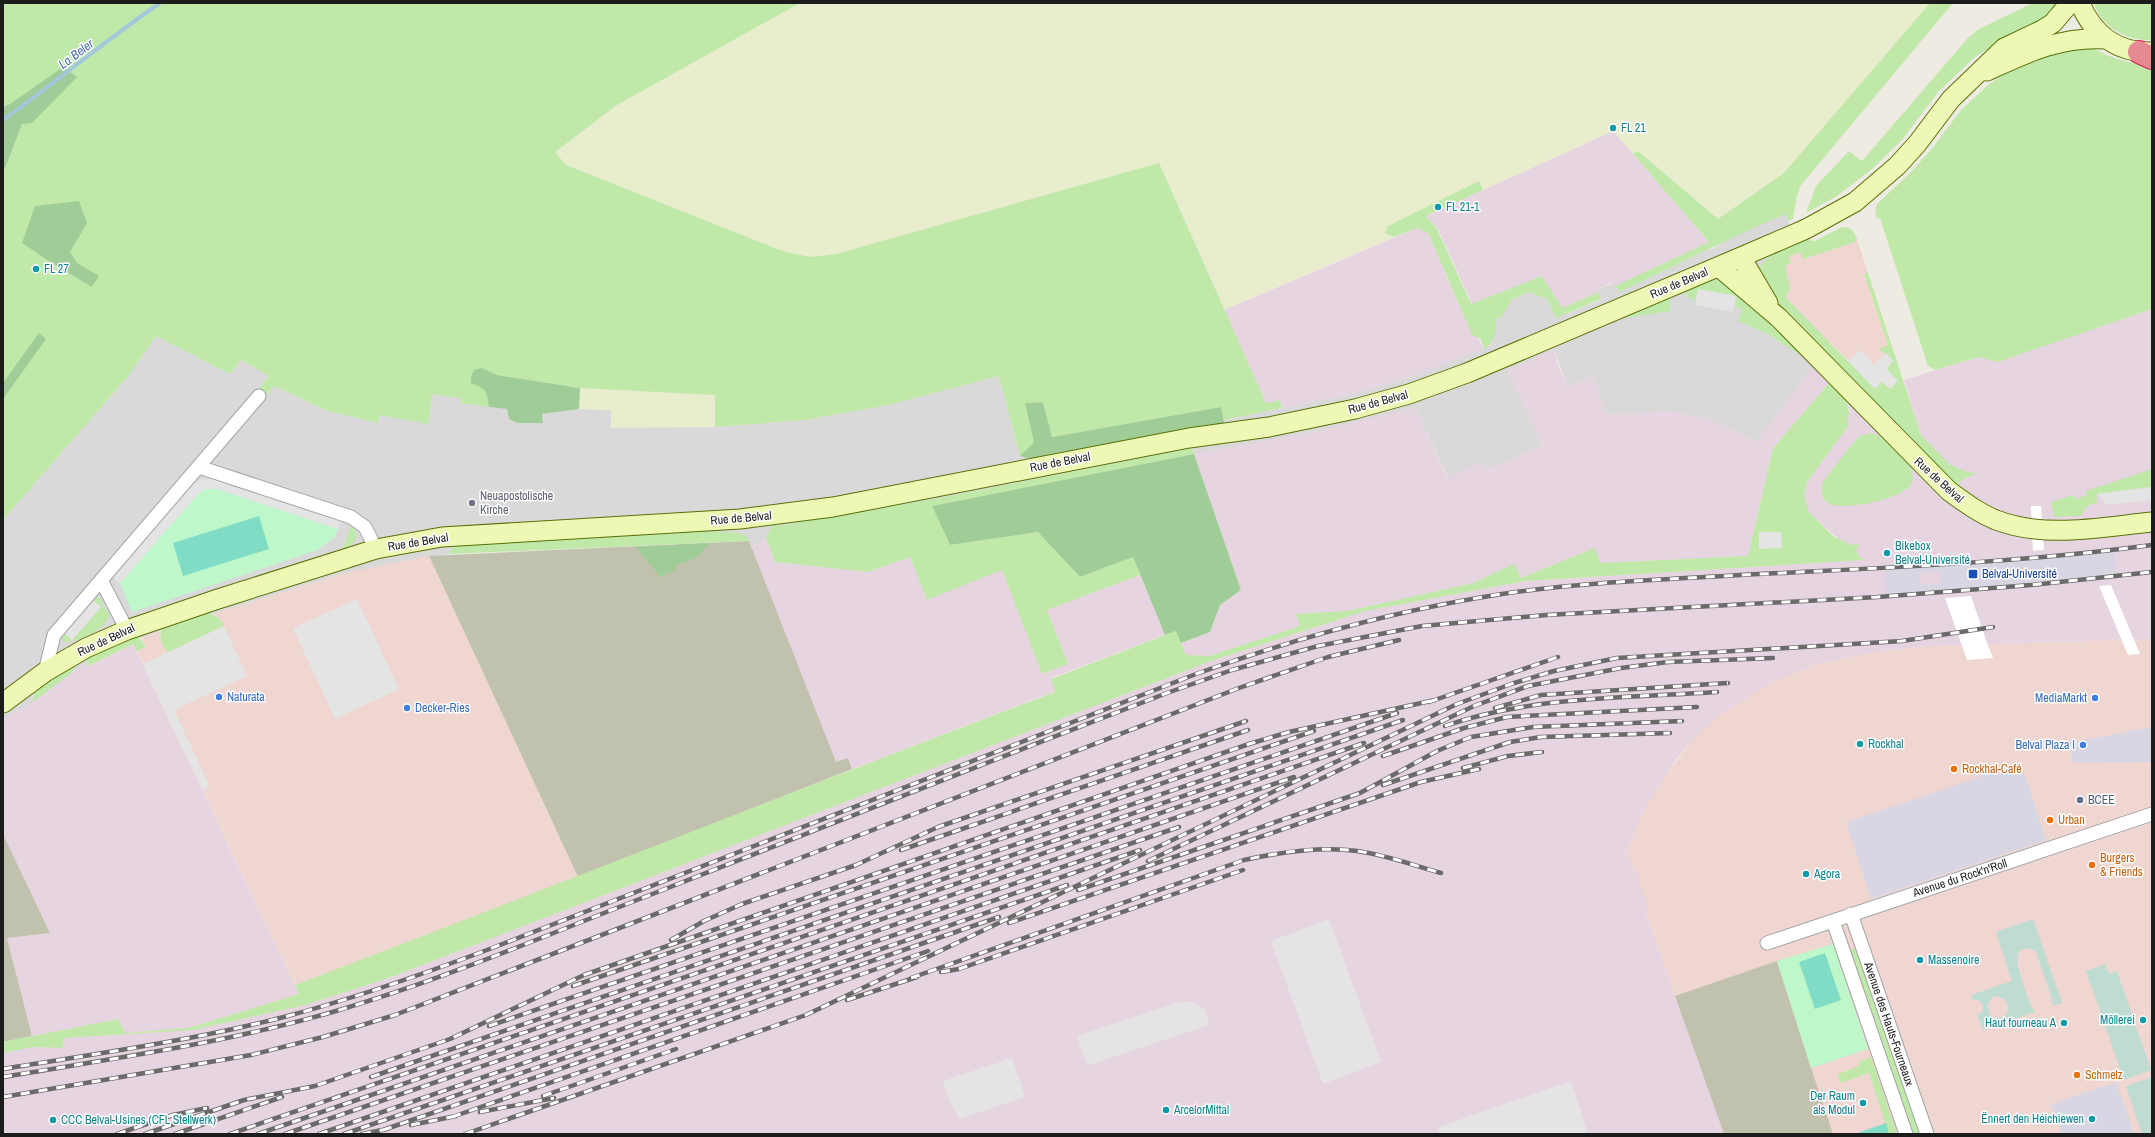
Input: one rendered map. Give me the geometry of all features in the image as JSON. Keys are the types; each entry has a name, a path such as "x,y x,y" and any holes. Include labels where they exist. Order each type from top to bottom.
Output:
{"main road":[{"path":"1741,257 1806,229 1855,202 1877,185 1917,144 1951,99 2004,48 2053,23 2070,3"},
{"path":"2080,3 2090,22 2106,40 2122,48 2148,54"},
{"path":"1973,78 2031,50 2079,38 2106,40"},
{"path":"1755,281 1755,269 1758,260 1764,250 1773,243"},
{"name":"Rue de Belval","path":"3,703 45,672 86,648 127,630 218,599 376,549 438,538 740,519 818,509 1189,438 1269,427 1317,417 1409,394 1467,373 1741,257 1779,318"},
{"name":"Rue de Belval","path":"1719,267 1779,318 1949,491 1972,508 1996,520 2023,528 2052,531 2152,522"}],"street":[{"path":"45,672 54,635 259,396"},
{"name":"Rue de Belval","path":"199,467 351,517 365,527 376,549"},
{"path":"101,580 127,630"},
{"name":"Avenue du Rock'n'Roll","path":"1767,943 2152,814"},
{"name":"Avenue des Hauts-Fourneaux","path":"1852,914 1926,1134"},
{"name":"Avenue des Hauts-Fourneaux","path":"1833,920 1906,1134"}],"shaded area":[{"path":"800,3 1930,3 1784,173 1718,219 1638,151 1633,154 1613,131 1483,190 1480,182 1385,233 1394,237 1224,310 1158,163 836,254 811,257 785,252 566,165 555,151 617,105"},
{"path":"1613,131 1709,242 1615,286 1613,282 1597,289 1599,292 1562,309 1542,276 1472,304 1438,229 1426,216"},
{"path":"1785,214 1797,241 1776,250 1858,391 1847,401 1813,367 1757,441 1707,419 1678,412 1605,414 1594,376 1568,387 1554,350 1508,371 1543,445 1486,471 1481,462 1448,478 1415,408 1364,422 1276,440 1194,454 1192,448 929,500 778,526 773,523 766,538 751,547 747,537 452,548 449,554 342,574 214,614 208,611 163,626 160,631 141,638 137,635 87,658 88,663 74,671 71,666 33,695 33,702 18,713 16,710 3,722 3,520 129,375 156,336 230,374 241,360 269,376 255,393 264,398 274,386 328,411 378,423 380,415 432,394 461,398 460,402 507,409 509,419 517,423 543,423 542,414 579,409 611,410 611,427 715,427 805,420 888,405 999,376 1020,456 1225,426 1224,420 1351,394 1405,379 1490,346 1497,318 1511,300 1529,292 1547,299 1556,318 1601,300 1597,289 1714,248 1729,238"},
{"path":"1417,228 1428,233 1456,299 1484,349 1405,379 1351,394 1282,408 1280,400 1266,403 1224,310"},
{"path":"1857,239 1868,273 1864,274 1888,345 1875,389 1785,296 1790,289 1785,265 1791,263 1788,257 1800,252 1803,259 1854,242"},
{"path":"1698,289 1736,296 1733,312 1695,305"},
{"path":"2152,309 2152,639 1928,646 1874,652 1816,665 1770,683 1715,718 1693,739 1675,761 1644,810 1626,853 1636,871 1649,911 1646,913 1724,1134 3,1134 3,1053 33,1047 63,1048 64,1038 193,1030 305,1005 386,979 1211,661 1365,611 1525,581 1864,560 1859,557 1856,550 1859,544 1852,545 1842,542 1809,512 1804,496 1807,482 1849,425 1847,422 1850,409 1847,401 1858,391 1954,487 1963,479 1977,473 1967,472 1949,464 1921,436 1904,380 1979,357 1998,362"},
{"path":"1554,350 1557,362 1568,387 1594,376 1605,414 1678,412 1707,419 1757,441 1813,367 1830,382 1773,448 1748,556 1601,563 1594,548 1521,578 1514,564 1473,583 1347,611 1297,614 1300,626 1209,656 1186,655 1181,643 1210,632 1220,605 1241,590 1194,454 1310,433 1415,408 1447,478 1481,462 1486,471 1543,445 1508,371"},
{"path":"1860,350 1874,365 1886,353 1893,361 1886,368 1898,381 1890,389 1882,382 1875,389 1848,361"},
{"path":"580,388 716,395 715,427 611,428 611,410 579,409"},
{"path":"201,479 219,479 341,519 338,529 217,489 205,489 196,496 120,583 112,577 188,489"},
{"path":"2152,487 2152,500 2107,505 2097,494"},
{"path":"1759,532 1781,532 1782,548 1759,549"},
{"path":"766,538 775,562 868,572 910,557 927,599 1002,570 1068,664 1047,610 1140,575 1165,635 1051,678 1056,691 850,770 429,556 749,541 751,547"},
{"path":"749,541 836,762 848,758 852,769 578,877 429,556"},
{"path":"2114,548 2116,578 1886,598 1885,565 2012,558","holes":["1940,572 1940,584 1920,584 1919,573"]},
{"path":"429,556 578,877 295,985 137,651 146,647 141,638 160,631 160,639 220,619 214,614 342,574"},
{"path":"357,599 399,689 335,719 293,628"},
{"path":"93,600 101,607 72,640 64,633"},
{"path":"224,626 247,676 174,710 210,787 203,791 143,664"},
{"path":"2152,639 2152,1134 1724,1134 1646,912 1649,911 1626,853 1644,810 1658,786 1693,739 1715,718 1770,683 1816,665 1874,652 1928,646"},
{"path":"133,644 299,994 188,1028 124,1033 118,1019 32,1036 7,938 50,933 3,834 3,722 16,710 18,713 74,671 88,663 90,666"},
{"path":"2152,727 2152,762 2074,763 2067,744"},
{"path":"2021,763 2046,840 1871,899 1846,822"},
{"path":"3,834 50,933 7,938 32,1036 3,1042"},
{"path":"1329,919 1381,1062 1323,1084 1271,941"},
{"path":"2033,919 2062,1003 2053,1006 2036,952 2025,948 2018,954 2019,968 2031,1006 2035,1012 1983,1030 1977,1015 1982,1012 1983,1005 1978,1000 1972,1000 1971,995 2012,981 1996,932","holes":["1999,996 2007,1002 2008,1012 2004,1017 1994,1018 1990,1015 1987,1005 1993,997"]},
{"path":"1777,961 1833,1134 1724,1134 1675,996"},
{"path":"2105,964 2109,974 2117,971 2151,1070 2124,1080 2086,971"},
{"path":"1182,1001 1191,1002 1204,1008 1210,1025 1087,1066 1077,1036"},
{"path":"1012,1058 1025,1097 960,1119 950,1103 943,1081"},
{"path":"2152,1077 2152,1134 2142,1134 2126,1086"},
{"path":"1571,1081 1588,1134 1440,1134 1438,1127"},
{"name":"Ënnert den Héichiewen","path":"2116,1082 2134,1134 2061,1134 2051,1104"}],"green space":[{"path":"3,3 800,3 617,105 555,152 566,165 785,252 811,257 836,254 1159,163 1266,403 1280,400 1282,408 1224,420 1221,407 1052,437 1043,402 1026,403 1034,442 1020,456 999,376 888,405 805,420 715,427 715,395 580,388 497,375 482,368 489,407 460,403 461,398 432,394 428,424 380,415 378,423 328,411 274,386 264,398 255,393 269,376 241,360 230,374 156,336 129,375 3,520 3,169 6,166 22,124 10,104 3,107"},
{"path":"1930,3 1953,3 1801,185 1797,195 1793,219 1788,221 1785,214 1620,292 1615,286 1709,242 1633,154 1638,151 1718,219 1784,173"},
{"path":"2033,3 2061,3 2054,14 2001,41 1975,57 1939,91 1902,140 1872,169 1837,196 1806,213 1816,186 1849,151 1862,161 1968,38 1979,29"},
{"path":"2094,3 2152,3 2152,40 2134,38 2109,26 2098,12"},
{"path":"2082,46 2091,48 2120,60 2152,67 2152,309 1998,362 1979,357 1935,370 1928,366 1880,218 1877,219 1875,211 1877,204 1907,176 1931,150 1961,110 1988,85 2019,64"},
{"path":"63,67 77,77 32,123 22,124 6,166 3,169 3,107 10,104"},
{"path":"1479,181 1483,190 1426,216 1437,229 1471,304 1542,276 1562,308 1599,292 1601,299 1556,318 1547,299 1529,292 1511,300 1501,318 1497,318 1491,344 1484,349 1481,339 1472,335 1428,233 1417,228 1394,237 1385,233 1388,226"},
{"path":"79,201 87,223 70,252 77,263 99,276 92,287 22,243 35,206"},
{"path":"1842,227 1848,228 1853,232 1857,239 1855,242 1803,259 1800,252 1788,257 1791,263 1785,266 1790,289 1785,297 1875,389 1893,361 1879,349 1888,345 1864,274 1868,273 1921,435 1949,464 1967,472 1978,473 1963,479 1954,487 1779,308 1760,278 1760,266 1776,250 1803,239 1815,241"},
{"path":"1706,280 1718,280 1735,288 1802,353 1800,355 1768,334 1738,321 1742,309 1735,307 1736,297 1698,290 1696,301 1687,297 1686,293 1688,288"},
{"path":"1669,295 1670,311 1626,318 1625,313"},
{"path":"39,333 46,339 3,399 3,383"},
{"path":"482,368 497,375 580,388 579,409 542,414 543,423 517,423 509,419 507,409 489,407 485,391 471,383 471,377 474,370"},
{"path":"1830,382 1848,405 1849,416 1847,422 1849,425 1807,482 1804,496 1809,512 1834,537 1852,545 1860,544 1856,550 1859,557 1864,560 1525,581 1365,611 1211,661 386,979 305,1005 193,1030 64,1038 63,1048 33,1047 3,1053 3,1042 118,1019 125,1033 188,1028 299,994 295,985 1055,692 1051,679 1176,631 1186,655 1209,656 1300,626 1296,614 1347,611 1473,583 1514,564 1521,578 1594,548 1601,563 1748,556 1773,448"},
{"path":"1043,402 1052,437 1221,407 1225,426 1035,460 1020,456 1034,442 1025,403"},
{"path":"1871,433 1887,442 1906,461 1913,476 1911,484 1897,495 1872,502 1845,506 1828,503 1822,495 1822,484 1857,439 1860,436"},
{"path":"1192,448 1194,454 932,506 950,545 1039,532 1080,577 1133,557 1140,575 1047,610 1068,664 1042,674 1002,570 927,600 910,557 868,572 775,562 766,538 773,523 778,526 929,500"},
{"path":"1194,454 1241,590 1220,605 1210,632 1181,643 1176,631 1165,635 1133,557 1080,577 1038,532 950,545 932,506"},
{"path":"2152,469 2152,487 2097,494 2097,503 2089,505 2080,516 2054,517 2051,502 2074,495 2075,499 2087,495 2086,491"},
{"path":"205,489 217,489 338,529 334,538 317,550 132,612 120,583 196,496"},
{"path":"259,516 269,549 183,576 173,543"},
{"path":"351,525 356,533 355,540 351,546 343,550"},
{"path":"691,530 741,533 747,537 749,541 449,554 452,548 467,542"},
{"path":"710,543 697,557 677,565 674,571 660,577 636,547"},
{"path":"97,597 100,599 109,615 103,626 91,634 77,640 64,642 61,637 64,633 72,640 101,607 93,600"},
{"path":"208,611 220,619 224,626 167,653 160,637 163,626"},
{"path":"137,635 146,647 137,651 133,644 89,666 87,658"},
{"path":"71,666 74,671 33,702 35,689"},
{"path":"1833,944 1868,1049 1811,1068 1777,961"},
{"path":"1858,947 1923,1134 1910,1134 1848,951"},
{"path":"1825,953 1841,1000 1815,1009 1799,962"},
{"path":"1871,1057 1897,1134 1889,1134 1869,1073 1841,1083 1838,1074 1859,1066 1858,1062"},
{"path":"1886,1123 1889,1134 1858,1134 1858,1133"}],"pier":[{"path":"2031,506 2041,506 2044,550 2033,551"},
{"path":"2111,585 2140,654 2128,655 2099,586"},
{"path":"1971,596 1993,658 1967,660 1945,598"}],"waterway":[{"name":"La Beler","path":"3,120 160,3"}],"railway":[{"path":"3,1069 211,1034 306,1011 384,987 487,950 1196,674 1347,626 1424,608 1502,594 1558,587 1992,561 2046,557 2152,545"},
{"path":"3,1077 171,1049 254,1032 336,1011 417,985 1167,693 1232,670 1318,646 1422,626 1546,615 1878,597 2031,585 2152,572"},
{"path":"465,1134 806,1015 1457,704 1514,683 1554,671 1617,658 1902,641 1993,627"},
{"path":"3,1097 251,1055 323,1037 395,1015 1239,688 1328,657 1399,640"},
{"path":"1429,702 1558,657"},
{"path":"1148,861 1474,706 1528,686 1621,668 1668,662 1773,658"},
{"path":"1495,708 1541,695 1728,683"},
{"path":"1445,726 1478,716 1545,704 1614,697 1717,692"},
{"path":"145,1134 244,1100 315,1086 450,1039 584,975 1249,744 1289,732 1435,700"},
{"path":"1383,756 1464,728 1507,717 1697,707"},
{"path":"489,1026 1397,713"},
{"path":"371,1077 1403,720"},
{"path":"671,940 704,921 742,904 856,865 938,827 1246,721"},
{"path":"1078,890 1360,793 1437,751 1471,737 1533,727 1682,721"},
{"path":"901,850 1248,730"},
{"path":"573,986 1314,731"},
{"path":"1383,785 1510,742 1541,737 1670,733"},
{"path":"230,1134 1364,743"},
{"path":"1463,768 1508,756 1542,752"},
{"path":"1009,923 1421,782 1479,769"},
{"path":"258,1134 1294,777"},
{"path":"285,1134 1179,827"},
{"path":"911,978 1244,860 1258,857 1286,852 1329,849 1357,851 1399,860 1441,873"},
{"path":"319,1134 1140,850"},
{"path":"941,972 959,969 1243,870"},
{"path":"344,1134 1067,885"},
{"path":"383,1130 999,917"},
{"path":"452,1117 928,951"},
{"path":"847,1000 917,977"},
{"path":"543,1096 676,1049"},
{"path":"175,1134 282,1097"},
{"path":"480,1112 554,1098"},
{"path":"117,1134 173,1115 207,1108"},
{"path":"411,1125 456,1116"},
{"path":"362,1134 387,1129"}],"place":[{"name":"FL 21","path":"1613,128"},
{"name":"FL 21-1","path":"1438,207"},
{"name":"FL 27","path":"36,269"},
{"name":"Neuapostolische Kirche","path":"472,503"},
{"name":"Bikebox Belval-Université","path":"1887,553"},
{"name":"Belval-Université","path":"1973,574"},
{"name":"Naturata","path":"219,697"},
{"name":"MediaMarkt","path":"2095,698"},
{"name":"Decker-Ries","path":"407,708"},
{"name":"Rockhal","path":"1860,744"},
{"name":"Belval Plaza I","path":"2083,745"},
{"name":"Rockhal-Café","path":"1954,769"},
{"name":"BCEE","path":"2080,800"},
{"name":"Urban","path":"2050,820"},
{"name":"Burgers & Friends","path":"2092,865"},
{"name":"Agora","path":"1806,874"},
{"name":"Massenoire","path":"1920,960"},
{"name":"Möllerei","path":"2143,1020"},
{"name":"Haut fourneau A","path":"2064,1023"},
{"name":"Schmelz","path":"2077,1075"},
{"name":"Der Raum als Modul","path":"1863,1103"},
{"name":"ArcelorMittal","path":"1166,1110"},
{"name":"Ënnert den Héichiewen","path":"2092,1119"},
{"name":"CCC Belval-Usines (CFL Stellwerk)","path":"53,1120"}]}
